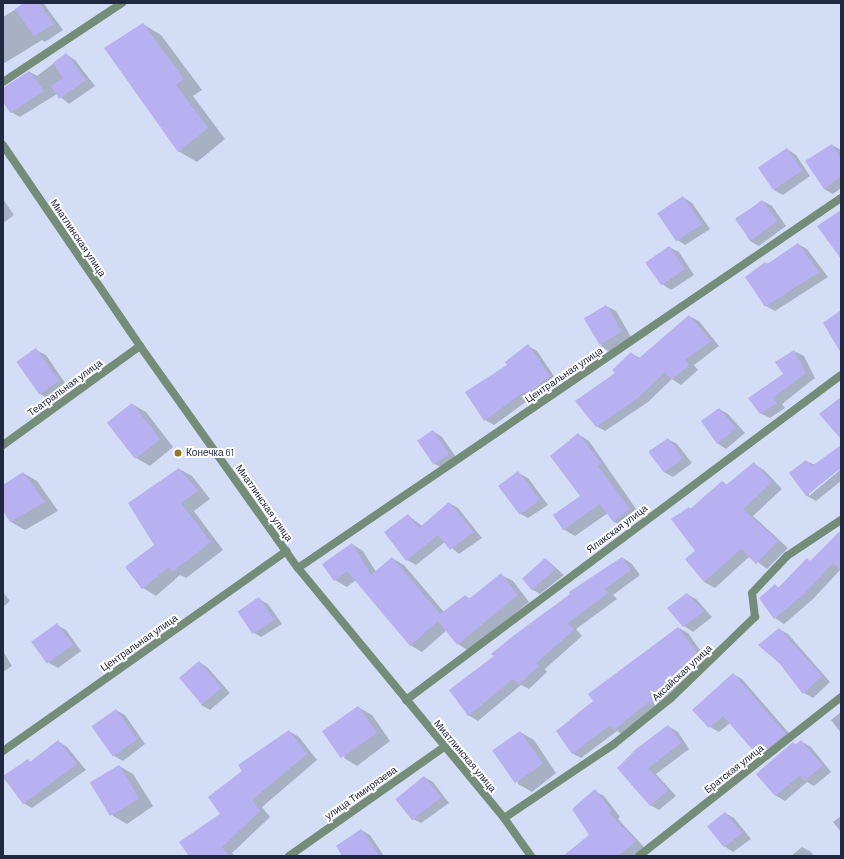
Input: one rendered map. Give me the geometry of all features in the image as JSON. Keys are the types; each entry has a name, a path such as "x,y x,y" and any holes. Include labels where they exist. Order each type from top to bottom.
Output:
{"street":[{"path":"3,82 122,3"},
{"name":"Миатлинская улица","path":"3,145 140,346 298,568 504,818 531,856"},
{"name":"Центральная улица","path":"298,568 841,198"},
{"name":"Театральная улица","path":"3,445 140,346"},
{"name":"Ялакская улица","path":"406,700 841,375"},
{"name":"Аксайская улица","path":"504,818 614,744 671,698 755,617 752,593 782,562 841,520"},
{"name":"Центральная улица","path":"3,751 286,551"},
{"name":"Братская улица","path":"639,856 841,697"},
{"name":"улица Тимирязева","path":"289,856 444,747"}],"building":[{"path":"24,3 39,3 54,24 34,36 15,9"},
{"path":"143,23 184,79 176,85 208,128 178,152 104,48"},
{"path":"66,53 86,80 59,99 51,86 63,78 53,63"},
{"path":"29,71 44,91 10,113 3,102 3,88"},
{"path":"832,144 841,159 841,176 824,189 805,161"},
{"path":"787,148 802,170 773,190 758,168"},
{"path":"683,196 702,224 676,242 657,213"},
{"path":"762,200 777,221 751,240 735,219"},
{"path":"841,210 841,259 817,226"},
{"path":"798,243 819,272 765,307 745,277 765,262 767,264"},
{"path":"669,246 685,269 661,286 645,263"},
{"path":"606,305 622,332 600,345 584,318"},
{"path":"841,310 841,353 823,323"},
{"path":"689,315 711,341 685,360 689,365 672,380 665,372 639,397 596,427 575,401 615,373 612,370 631,352 638,359"},
{"path":"528,344 550,376 528,394 525,391 484,421 465,392 507,365 505,362"},
{"path":"36,348 59,381 39,395 16,362"},
{"path":"794,350 806,373 773,398 777,403 760,414 748,398 783,374 775,362"},
{"path":"841,397 841,439 819,414"},
{"path":"132,403 160,439 135,459 107,423"},
{"path":"719,408 736,428 717,444 701,421"},
{"path":"433,430 449,454 433,465 417,441"},
{"path":"578,433 602,464 598,466 630,509 613,522 600,504 563,530 553,515 580,496 550,456"},
{"path":"668,438 683,458 664,472 649,452"},
{"path":"841,445 841,468 806,496 789,473 806,460 812,466"},
{"path":"754,462 772,482 743,509 778,541 756,564 741,549 704,582 685,559 695,551 671,519 689,507 690,509 722,481 726,485"},
{"path":"179,468 198,491 181,503 211,542 172,572 169,567 142,589 125,567 154,545 128,503"},
{"path":"518,471 540,500 520,515 498,486"},
{"path":"23,472 45,502 10,522 3,511 3,485"},
{"path":"449,502 474,532 450,550 438,535 406,561 384,532 408,514 419,528"},
{"path":"841,530 841,571 833,563 804,594 774,619 759,598 775,584 778,588 807,558 810,561"},
{"path":"352,543 371,575 392,557 440,614 465,595 469,599 501,573 518,595 457,645 438,621 410,646 347,571 334,581 322,564"},
{"path":"622,557 631,570 605,589 608,593 568,623 574,630 536,663 539,666 519,684 513,679 468,716 449,690 494,656 491,654 513,636 570,594 569,592"},
{"path":"545,558 555,569 532,590 522,579"},
{"path":"687,593 704,611 683,627 667,608"},
{"path":"259,597 274,619 253,634 237,612"},
{"path":"57,623 73,645 47,664 31,642"},
{"path":"678,627 701,658 670,682 674,687 652,704 650,701 614,730 610,725 572,754 556,731 593,701 588,694"},
{"path":"779,628 822,676 803,694 779,663 758,645"},
{"path":"199,661 221,688 202,705 179,678"},
{"path":"733,673 786,734 758,756 723,716 709,728 692,710"},
{"path":"358,706 377,733 341,758 322,731"},
{"path":"116,709 137,739 113,757 91,726"},
{"path":"668,725 681,743 648,768 668,790 650,806 617,768 636,749"},
{"path":"289,730 307,754 252,800 260,811 222,847 230,856 189,856 179,842 220,814 208,797 242,771 238,765"},
{"path":"520,731 543,764 515,783 492,751"},
{"path":"58,740 77,764 23,804 3,776 28,759 30,762"},
{"path":"801,740 823,766 804,781 800,775 775,796 756,774 793,742 795,745"},
{"path":"119,765 139,798 110,816 90,783"},
{"path":"424,776 441,797 412,820 395,799"},
{"path":"595,789 612,811 609,813 636,841 618,856 563,856 589,835 572,809"},
{"path":"725,812 742,833 724,847 707,826"},
{"path":"361,829 380,856 342,856 336,846"}],"place":[{"name":"Конечка 61","path":"178,453"}]}
